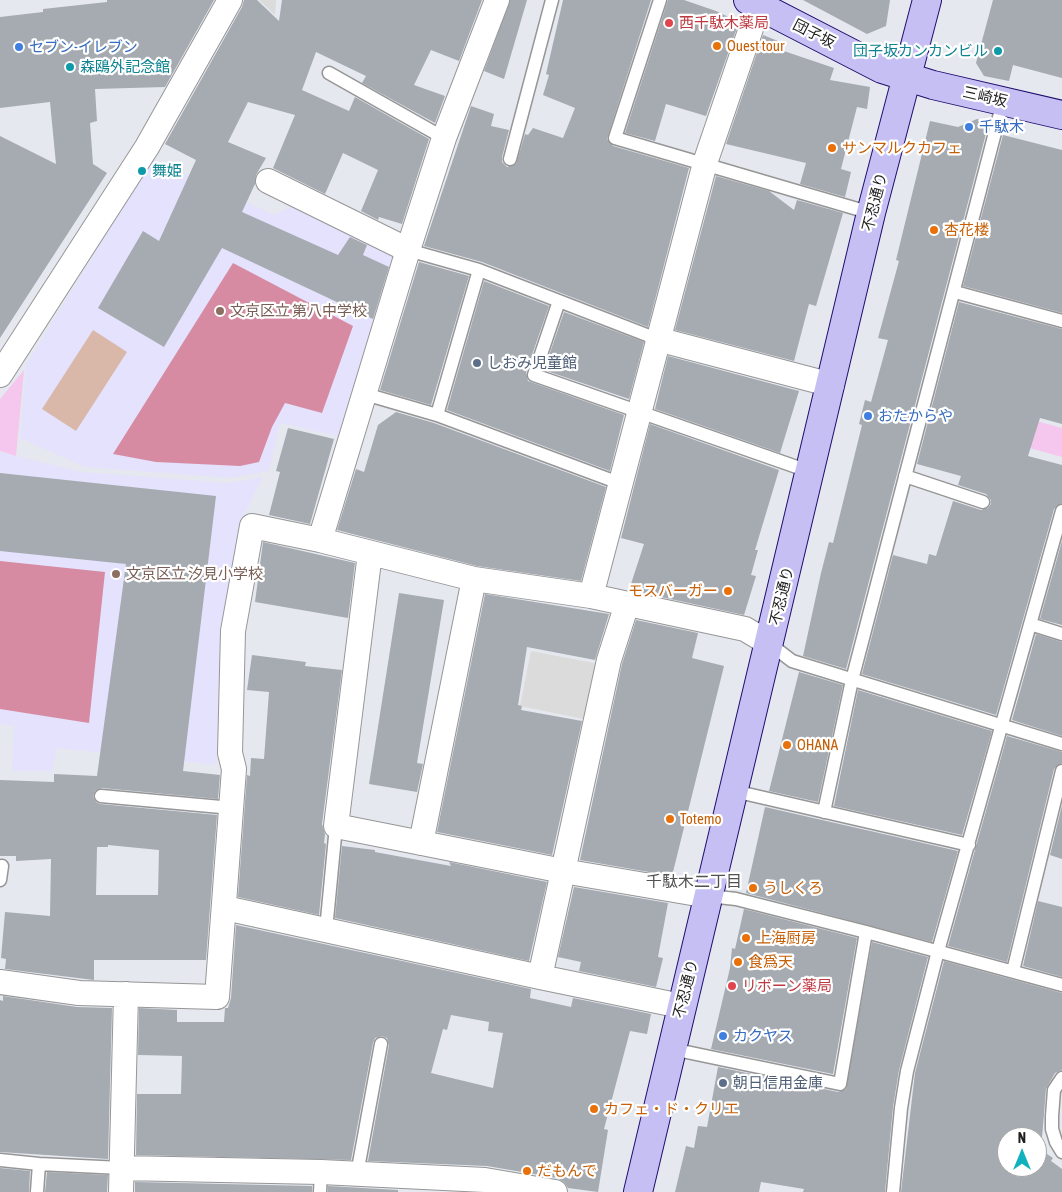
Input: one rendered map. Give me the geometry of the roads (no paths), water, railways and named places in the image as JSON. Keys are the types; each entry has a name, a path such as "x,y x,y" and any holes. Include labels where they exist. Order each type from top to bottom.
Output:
{"main road":[{"name":"不忍通り","path":"638,1192 681,1006 832,385 871,213 927,0"},
{"name":"団子坂","path":"754,3 882,69 908,78"},
{"name":"三崎坂","path":"908,78 1062,116"}],"street":[{"path":"0,375 147,147 230,0"},
{"path":"320,540 444,138 497,0"},
{"path":"591,596 619,483 705,163 754,3"},
{"path":"268,181 408,250"},
{"path":"657,339 832,385"},
{"path":"0,982 79,993 217,997 234,769 230,753 233,631 252,526 320,540 474,579 591,596 745,629 770,644"},
{"path":"370,553 336,826 563,871 709,896"},
{"path":"421,843 474,579"},
{"path":"540,978 608,660 627,604"},
{"path":"225,908 540,978 681,1006"},
{"path":"121,1192 126,994"},
{"path":"121,1168 320,1182 357,1174 485,1180 555,1192"}],"lane":[{"path":"510,159 552,0"},
{"path":"660,0 616,138 871,213"},
{"path":"329,73 444,138"},
{"path":"824,812 852,680 955,292 1003,102"},
{"path":"408,250 479,270 657,339"},
{"path":"437,415 479,270"},
{"path":"955,292 1062,321"},
{"path":"559,301 534,375 811,472"},
{"path":"365,394 437,415 619,483"},
{"path":"905,476 983,502"},
{"path":"893,1192 901,1108 907,1071 938,951 1062,511"},
{"path":"1030,624 1062,634"},
{"path":"770,644 792,661 1062,744"},
{"path":"1013,972 1062,771"},
{"path":"734,791 969,845"},
{"path":"101,796 232,808"},
{"path":"326,930 336,826"},
{"path":"0,880 2,866"},
{"path":"709,896 736,899 1062,985"},
{"path":"672,1049 840,1084 866,932"},
{"path":"357,1174 381,1044"},
{"path":"1062,1078 1054,1090 1052,1129 1062,1152"},
{"path":"0,1160 121,1168"},
{"path":"37,1192 39,1164"}],"place":[{"name":"西千駄木薬局","path":"669,23"},
{"name":"Ouest tour","path":"717,46"},
{"name":"セブン-イレブン","path":"19,47"},
{"name":"団子坂カンカンビル","path":"998,51"},
{"name":"森鴎外記念館","path":"70,67"},
{"name":"千駄木","path":"969,127"},
{"name":"サンマルクカフェ","path":"832,148"},
{"name":"舞姫","path":"142,171"},
{"name":"杏花楼","path":"934,230"},
{"name":"文京区立 第八中学校","path":"220,311"},
{"name":"しおみ児童館","path":"477,363"},
{"name":"おたからや","path":"868,416"},
{"name":"文京区立 汐見小学校","path":"116,574"},
{"name":"モスバーガー","path":"728,591"},
{"name":"OHANA","path":"787,745"},
{"name":"Totemo","path":"670,819"},
{"name":"うしくろ","path":"753,888"},
{"name":"上海厨房","path":"746,938"},
{"name":"食爲天","path":"738,962"},
{"name":"リボーン薬局","path":"732,986"},
{"name":"カクヤス","path":"723,1036"},
{"name":"朝日信用金庫","path":"723,1083"},
{"name":"カフェ・ド・クリエ","path":"594,1109"},
{"name":"だもんで","path":"527,1171"}],"district":[{"name":"千駄木二丁目","path":"694,882"}]}
